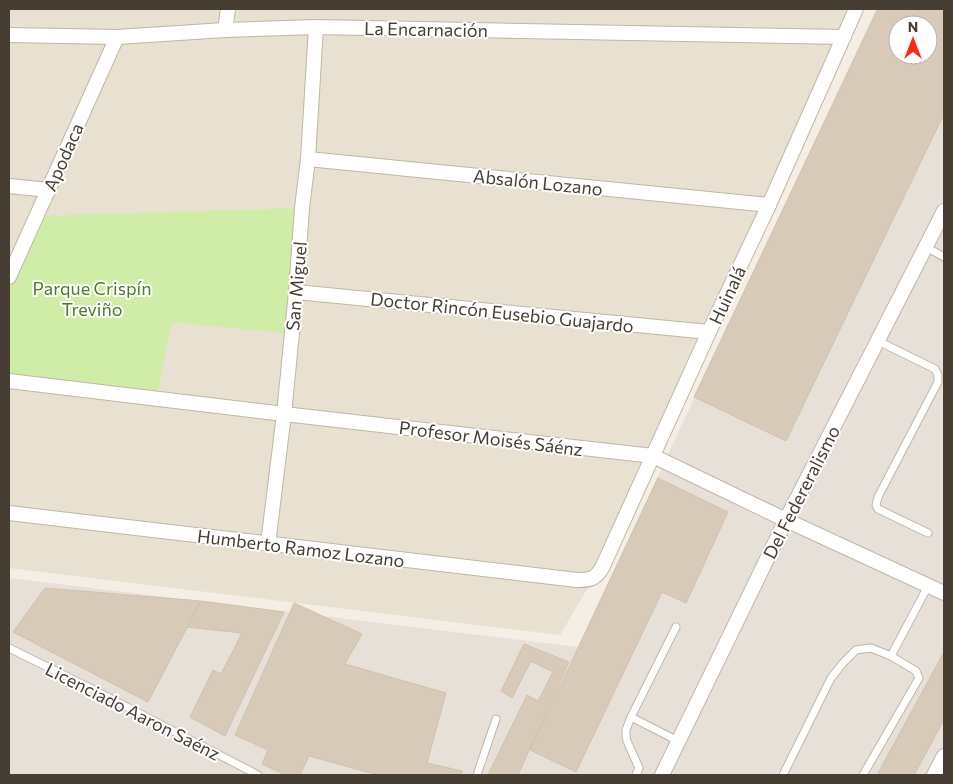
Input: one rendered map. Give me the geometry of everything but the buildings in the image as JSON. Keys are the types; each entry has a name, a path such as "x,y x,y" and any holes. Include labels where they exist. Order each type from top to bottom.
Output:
{"street":[{"path":"225,30 228,9"},
{"name":"Huinalá","path":"594,578 602,568 654,456 856,9"},
{"name":"La Encarnación","path":"9,35 117,37 225,30 316,27 844,37"},
{"name":"San Miguel","path":"268,544 284,414 296,292 302,208 308,160 316,27"},
{"name":"Apodaca","path":"9,277 117,37"},
{"name":"Absalón Lozano","path":"308,160 769,205"},
{"path":"9,186 49,190"},
{"name":"Del Federeralismo","path":"662,775 786,520 944,211"},
{"name":"Doctor Rincón Eusebio Guajardo","path":"296,292 709,332"},
{"name":"Profesor Moisés Sáénz","path":"9,381 654,456 944,593"},
{"name":"Humberto Ramoz Lozano","path":"9,513 577,580 594,578"},
{"path":"934,775 944,756"}],"lane":[{"path":"926,247 944,256"},
{"path":"878,341 935,369 938,375 938,382 878,497 876,505 878,508 928,533"},
{"path":"891,656 928,586"},
{"path":"636,775 638,768 627,741 626,730 676,626"},
{"name":"Licenciado Aaron Saénz","path":"9,648 258,775"},
{"path":"783,775 831,678 856,650 871,648 891,656 916,671 919,678 863,775"},
{"path":"631,718 678,741"},
{"path":"478,775 496,719"}],"shaded area":[{"path":"9,9 848,9 590,584 560,635 9,568"},
{"path":"876,9 944,9 944,775 9,775 9,578 578,647"}],"green space":[{"name":"Parque Crispín Treviño","path":"302,208 292,334 172,322 156,399 9,381 9,277 37,216"}]}
